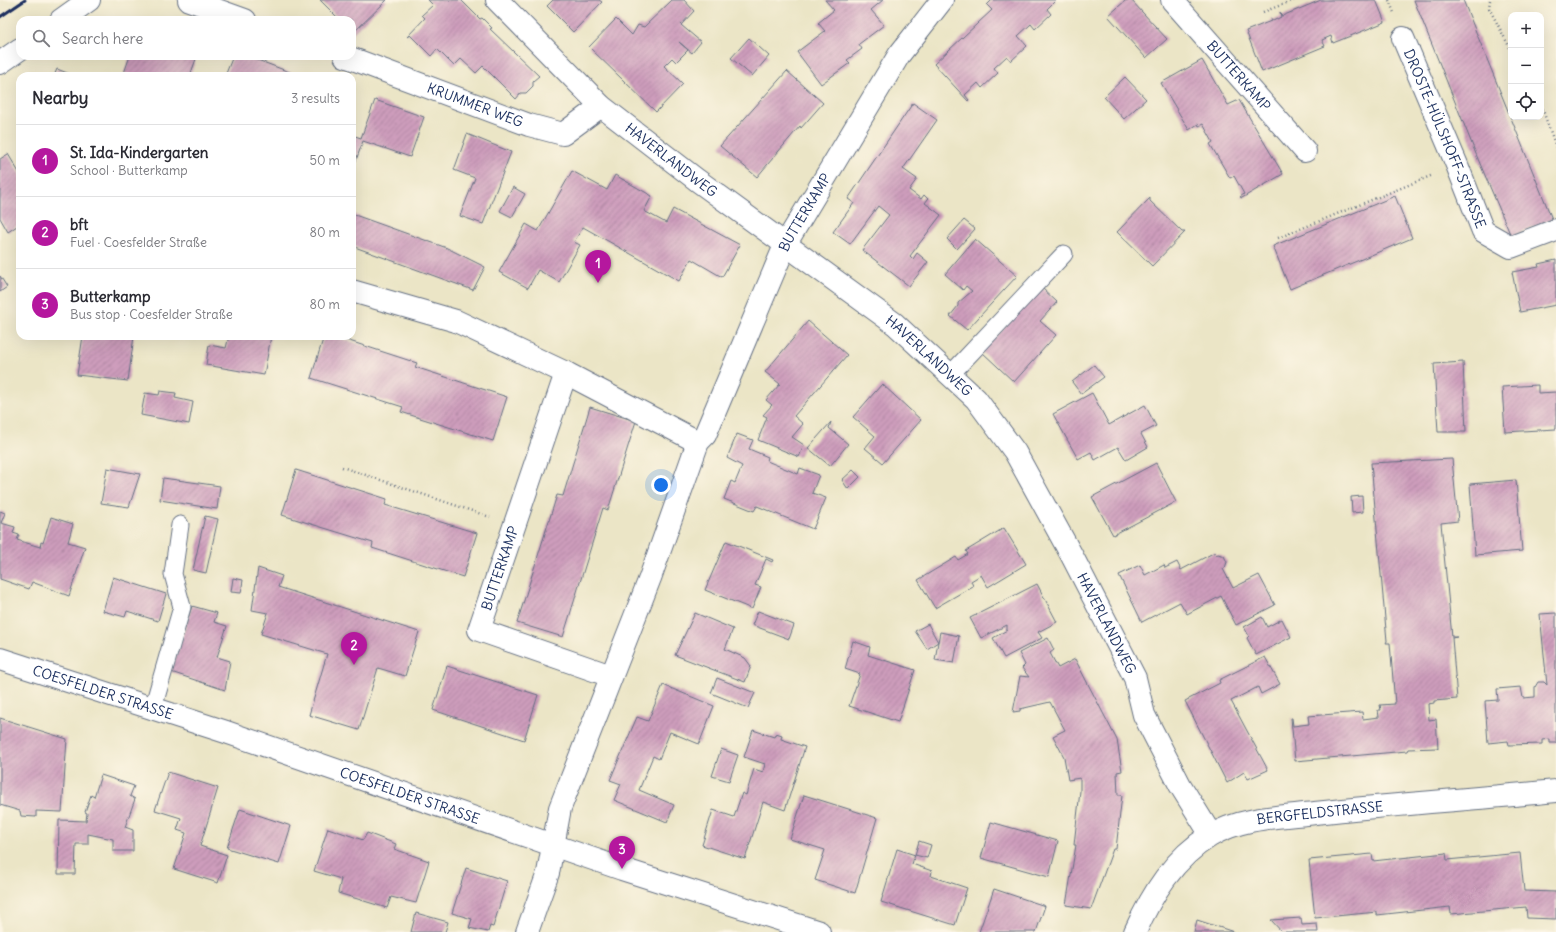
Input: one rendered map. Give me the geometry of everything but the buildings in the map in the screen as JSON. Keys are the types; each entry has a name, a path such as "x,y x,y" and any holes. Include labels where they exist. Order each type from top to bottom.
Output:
{"street":[{"path":"67,16 89,0"},
{"path":"189,0 234,16"},
{"name":"HAVERLANDWEG","path":"497,0 601,106 697,180 786,243 895,324 976,399 1015,452 1071,554 1135,678 1144,715 1173,771 1211,835"},
{"name":"BUTTERKAMP","path":"527,932 548,873 560,808 650,578 698,442 705,435 786,243 899,54 942,0"},
{"name":"BUTTERKAMP","path":"1172,0 1305,152"},
{"name":"DROSTE-HÜLSHOFF-STRASSE","path":"1403,38 1457,165 1483,231 1511,247 1556,230"},
{"path":"0,63 16,52"},
{"name":"KRUMMER WEG","path":"356,60 529,125 563,134 601,106"},
{"path":"356,292 456,321 566,372 698,442"},
{"name":"BUTTERKAMP","path":"566,372 478,630 612,676"},
{"name":"COESFELDER STRASSE","path":"0,659 153,708 553,844 778,926 819,932"},
{"name":"BERGFELDSTRASSE","path":"1135,932 1148,904 1178,862 1211,835 1250,821 1366,807 1556,791"}],"lane":[{"path":"950,375 1064,254"},
{"path":"153,708 182,607 173,574 180,525"}],"path":[{"path":"1263,12 1294,0"},
{"path":"1490,0 1489,8 1510,48"},
{"path":"1544,113 1556,147"},
{"path":"1278,238 1457,165"},
{"path":"342,467 513,524"}],"railway":[{"path":"0,17 25,0"}],"place":[{"name":"St. Ida-Kindergarten","path":"598,283"},
{"name":"bft","path":"354,665"},
{"name":"Butterkamp","path":"622,869"}]}
